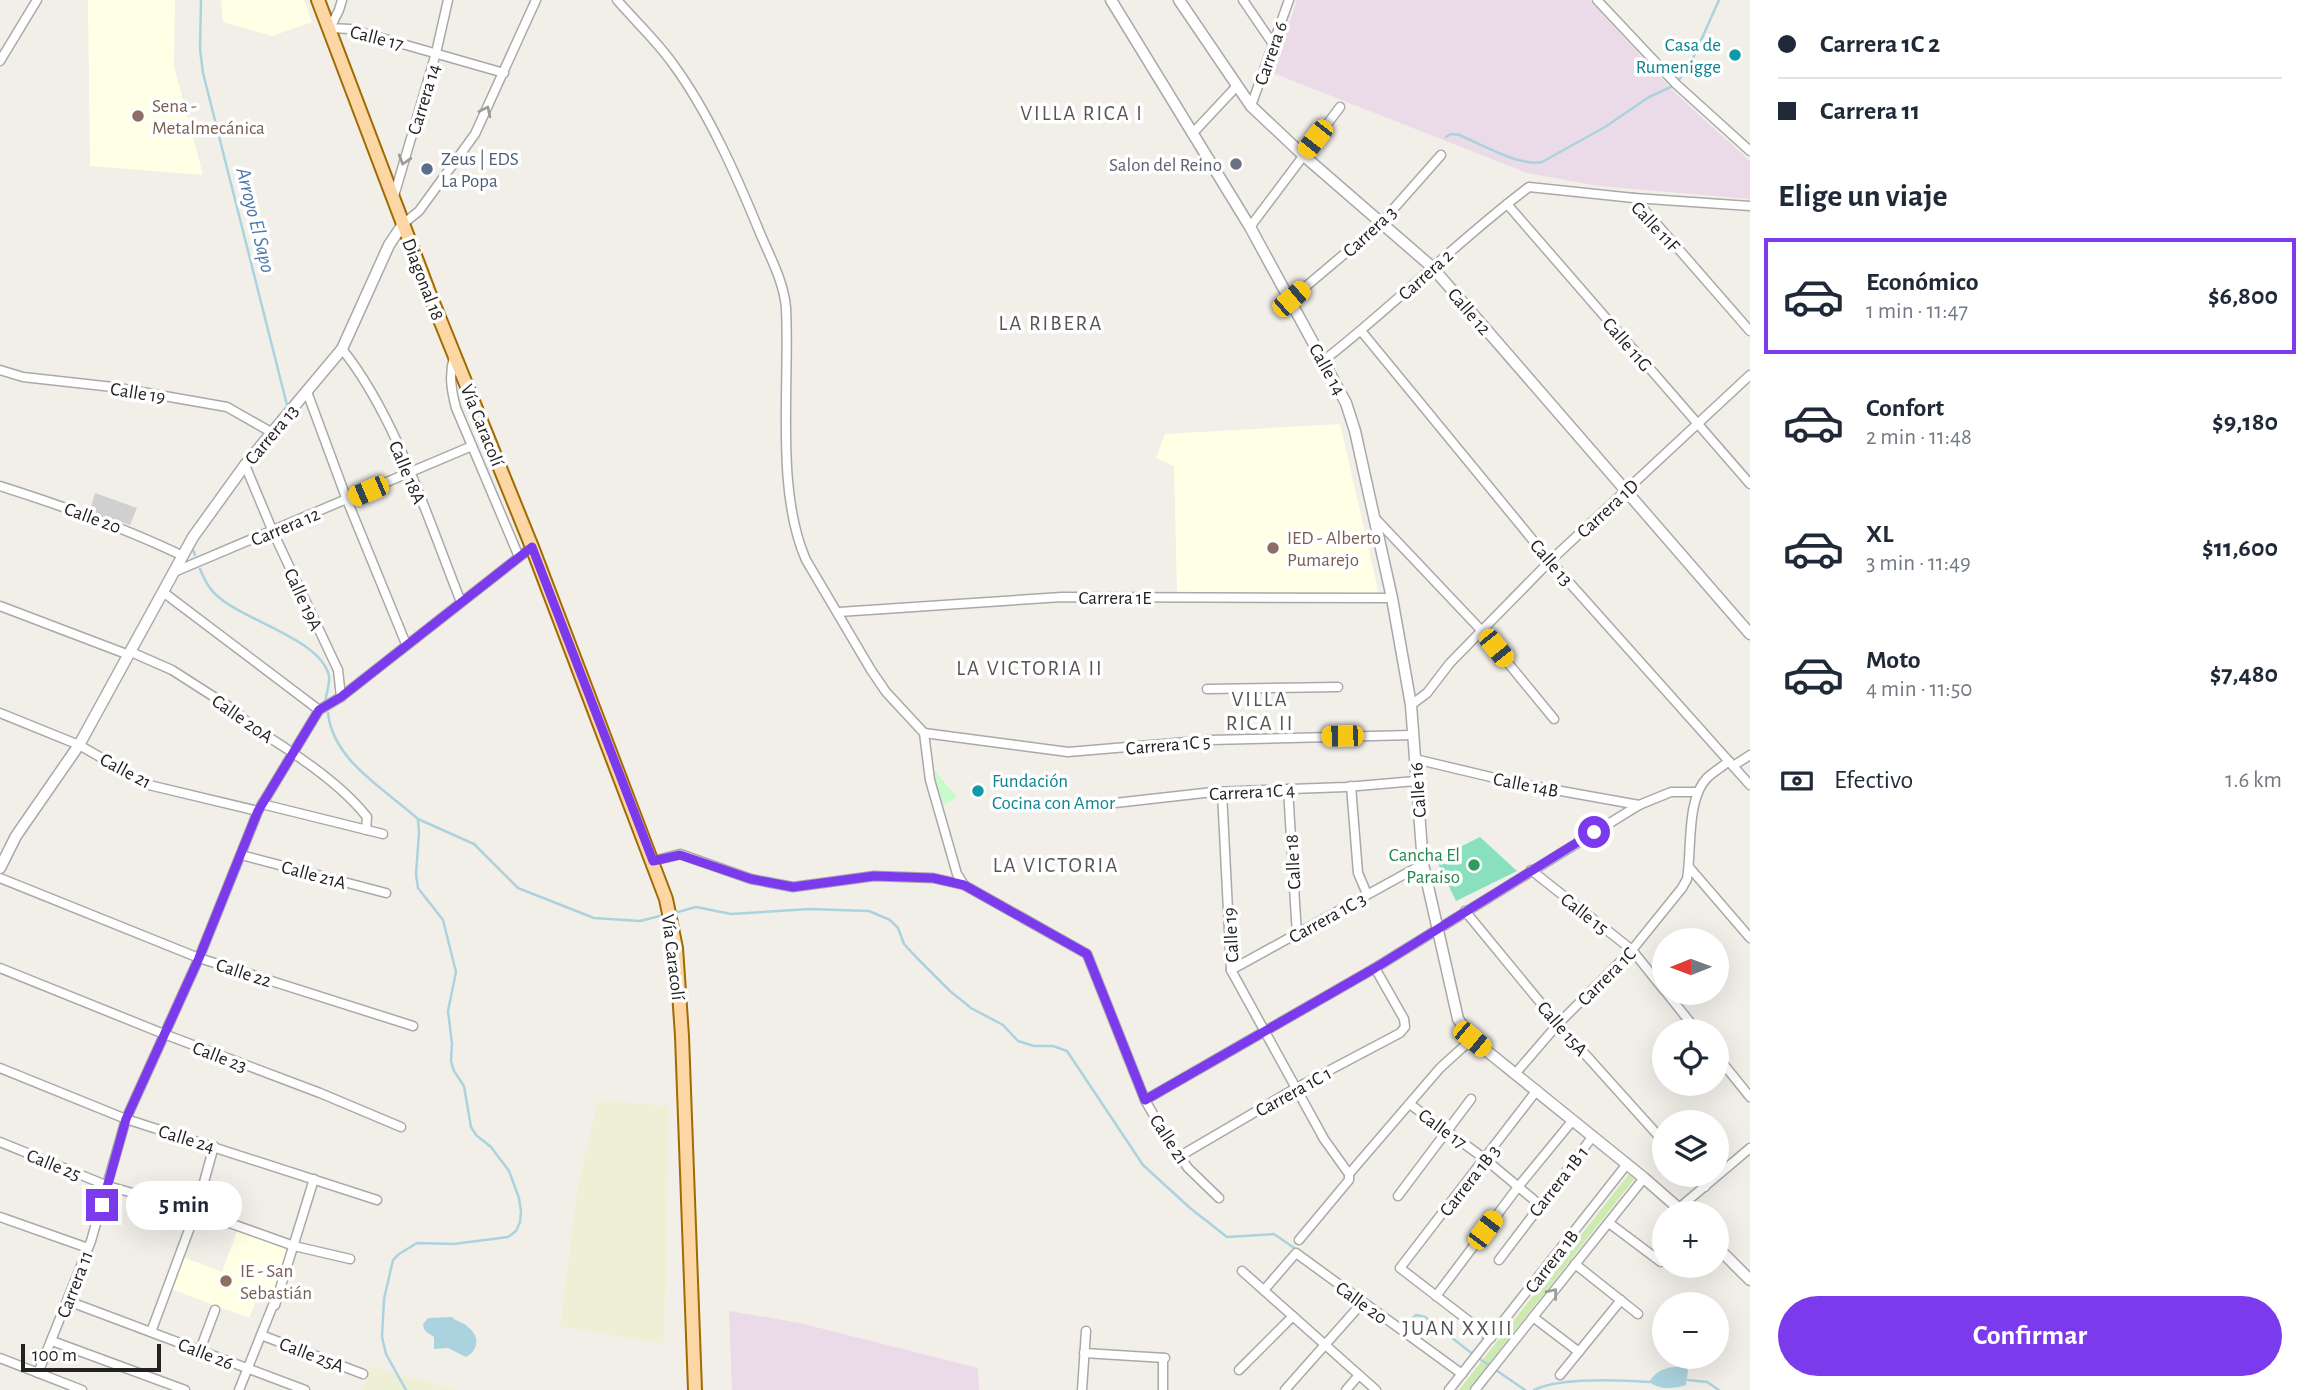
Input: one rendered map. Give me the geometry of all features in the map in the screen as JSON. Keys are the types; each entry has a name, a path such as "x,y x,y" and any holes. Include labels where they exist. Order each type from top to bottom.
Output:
{"main road":[{"name":"Diagonal 18","path":"318,0 454,354"},
{"name":"Vía Caracolí","path":"454,354 653,861 669,913 676,948 682,1036 695,1390"}],"street":[{"path":"0,61 37,0"},
{"path":"330,28 342,0"},
{"name":"Carrera 14","path":"393,197 449,0"},
{"name":"Carrera 13","path":"0,868 4,850 79,745 209,513 244,464 342,349 389,246 403,224 419,211 475,134 536,0"},
{"path":"617,0 672,62 688,87 741,188 780,282 785,304 786,443 798,541 806,560 886,692 924,733 930,780 957,874 964,885"},
{"name":"Calle 14","path":"1111,0 1250,227 1346,403 1355,431 1372,514"},
{"name":"Calle 12","path":"1179,0 1251,106 1432,267 1750,634"},
{"path":"1243,0 1273,44"},
{"name":"Carrera 6","path":"1251,106 1289,0"},
{"path":"1597,0 1677,86 1750,151"},
{"name":"Calle 17","path":"330,28 350,29 504,73"},
{"name":"Carrera 6","path":"1192,134 1236,87"},
{"path":"1250,227 1340,107"},
{"name":"Carrera 3","path":"1291,299 1381,223 1441,155"},
{"name":"Calle 11F","path":"1529,187 1634,198 1750,331"},
{"name":"Carrera 2","path":"1323,361 1362,332 1432,267 1529,187"},
{"path":"1634,198 1750,206"},
{"name":"Calle 11G","path":"1507,204 1750,484"},
{"name":"Calle 13","path":"1362,332 1550,561 1750,785"},
{"name":"Calle 18A","path":"342,349 371,389 410,473 461,602"},
{"name":"Diagonal 18","path":"454,354 450,387 456,408 519,557"},
{"name":"Calle 19","path":"0,370 23,377 113,387 227,407 271,432"},
{"name":"Carrera 1D","path":"1411,705 1427,693 1450,663 1550,561 1750,375"},
{"path":"307,391 347,500 406,644"},
{"name":"Carrera 12","path":"174,572 472,446"},
{"name":"Calle 19A","path":"244,464 338,670 341,697"},
{"name":"Calle 20","path":"0,486 85,513 132,531 183,556"},
{"path":"1372,514 1481,630 1554,719"},
{"name":"Calle 16","path":"1372,514 1392,598 1411,705 1423,864 1458,1019 1472,1039 1670,1201"},
{"name":"Carrera 11","path":"38,1373 88,1248 126,1119 199,958 260,807 292,752 323,709 532,547"},
{"path":"163,592 323,709"},
{"name":"Carrera 1E","path":"839,612 1062,597 1392,598"},
{"name":"Calle 20A","path":"0,606 172,670 236,711 242,719 292,752 356,803 367,817 366,830"},
{"path":"1207,690 1338,687"},
{"name":"Calle 21","path":"0,713 79,745 149,785 202,800 260,807 383,834"},
{"name":"Carrera 1C 5","path":"924,733 1068,752 1210,740 1413,735"},
{"path":"1145,1100 1375,968 1639,805 1671,792 1698,792 1707,778 1750,755"},
{"name":"Calle 14B","path":"1415,760 1516,783 1639,805"},
{"name":"Carrera 1C 4","path":"1088,806 1222,792 1416,781"},
{"path":"1351,786 1359,873 1367,894"},
{"name":"Calle 18","path":"1288,789 1297,935"},
{"name":"Calle 19","path":"1222,792 1231,970 1324,1139 1349,1174"},
{"name":"Carrera 1C","path":"1515,1073 1558,1024 1632,950 1682,888 1689,867 1698,792"},
{"name":"Calle 21A","path":"241,855 386,893"},
{"path":"653,861 680,855 751,879 793,887 874,876 933,878 964,885"},
{"name":"Carrera 1C 3","path":"1231,970 1423,864"},
{"path":"1689,867 1750,938"},
{"name":"Calle 15","path":"1531,870 1632,950 1652,975"},
{"name":"Calle 22","path":"0,878 199,958 413,1026"},
{"name":"Calle 21","path":"964,885 1087,954 1145,1100 1188,1168 1219,1198"},
{"name":"Calle 15A","path":"1465,911 1558,1024 1652,1129"},
{"name":"Calle 23","path":"0,968 401,1127"},
{"name":"Carrera 1C 1","path":"1180,1156 1296,1088 1400,1033 1405,1027 1404,1019 1375,968"},
{"name":"Calle 15","path":"1676,1005 1687,1019"},
{"path":"1299,1240 1349,1180 1349,1174 1440,1068 1472,1039"},
{"name":"Calle 24","path":"0,1068 126,1119 377,1199"},
{"path":"1729,1071 1750,1097"},
{"name":"Carrera 1B 3","path":"1436,1296 1400,1268 1537,1090"},
{"path":"1398,1196 1471,1099"},
{"name":"Calle 17","path":"1411,1104 1485,1159 1540,1205"},
{"path":"1491,1338 1436,1296 1518,1187 1573,1120"},
{"name":"Carrera 1B 1","path":"1499,1260 1593,1136"},
{"name":"Calle 25","path":"0,1142 108,1186 196,1211 294,1246 350,1259"},
{"path":"151,1332 196,1211 214,1146"},
{"path":"1729,1166 1750,1148"},
{"name":"Carrera 1B","path":"1449,1390 1627,1164"},
{"name":"Carrera 1B","path":"1475,1390 1644,1178"},
{"path":"239,1390 275,1304 314,1179"},
{"path":"1692,1201 1705,1187"},
{"path":"0,1217 88,1248"},
{"path":"1609,1223 1652,1255"},
{"name":"Calle 20","path":"1264,1290 1296,1253 1462,1374"},
{"path":"1729,1259 1750,1280"},
{"path":"1575,1264 1638,1314"},
{"path":"1242,1271 1376,1390"},
{"name":"Calle 26","path":"68,1300 305,1390"},
{"path":"1560,1375 1621,1300"},
{"path":"1285,1390 1362,1303"},
{"path":"200,1350 215,1310"},
{"path":"1239,1370 1293,1316"},
{"path":"1533,1317 1579,1352"},
{"path":"1082,1390 1086,1331"},
{"name":"Calle 25A","path":"261,1335 363,1374"},
{"path":"52,1341 185,1390"},
{"path":"1084,1353 1164,1358 1163,1390"},
{"path":"0,1358 82,1390"},
{"path":"1346,1390 1359,1375"}],"shaded area":[{"name":"Sena - Metalmecánica","path":"88,0 175,0 174,66 203,175 90,166"},
{"path":"221,0 304,0 312,22 272,36 223,22"},
{"path":"1297,0 1589,0 1675,93 1750,161 1750,199 1599,186 1527,173 1273,73"},
{"name":"IED - Alberto Pumarejo","path":"1340,424 1379,594 1177,592 1174,466 1156,458 1165,434"},
{"path":"95,493 137,508 130,525 90,511"},
{"path":"598,1100 669,1106 664,1344 560,1326 577,1190"},
{"name":"IE - San Sebastián","path":"237,1231 289,1247 271,1303 258,1296 249,1318 171,1289 183,1257 222,1272"},
{"path":"729,1311 800,1323 978,1368 979,1390 732,1390"},
{"path":"368,1366 458,1390 363,1390"}],"green space":[{"path":"935,771 957,797 944,805 931,775"},
{"name":"Cancha El Paraiso","path":"1480,837 1517,871 1456,901 1436,859"},
{"path":"1629,1174 1635,1178 1468,1390 1459,1390"}],"water":[{"path":"452,1317 475,1334 476,1347 466,1357 448,1348 434,1349 434,1337 427,1332 423,1324 428,1318"},
{"path":"1664,1369 1688,1370 1686,1385 1676,1387 1667,1388 1649,1382"}],"waterway":[{"name":"Arroyo El Sapo","path":"201,0 200,49 203,73 287,405"},
{"path":"1678,81 1690,65 1719,0"},
{"path":"1446,137 1451,134 1459,135 1512,158 1533,163 1542,162 1605,127 1649,97 1673,86"},
{"name":"Arroyo El Sapo","path":"191,545 195,555"},
{"name":"Arroyo El Sapo","path":"200,569 208,586 221,599 298,642 323,663 329,676 325,703"},
{"name":"Arroyo El Sapo","path":"328,713 332,730 350,760 418,819 418,888 443,920 456,972 448,1011 451,1061 464,1086 471,1127 509,1171 521,1212 516,1231 508,1237 454,1244 417,1243 393,1260 384,1299 382,1337 386,1354 406,1390"},
{"path":"418,819 474,844 518,888 594,918 640,921 664,915"},
{"path":"674,913 696,907 731,914 809,909 869,911 890,920 898,928 904,944 950,991 971,1008 1003,1025 1018,1041 1067,1051 1143,1165 1190,1208 1227,1237 1274,1234 1300,1252"},
{"path":"1401,1326 1403,1328 1416,1315 1425,1317 1525,1390"},
{"path":"1688,1380 1707,1382 1719,1390"},
{"path":"1534,1390 1574,1381 1649,1382"}],"place":[{"name":"Casa de Rumenigge","path":"1735,55"},
{"name":"Sena - Metalmecánica","path":"138,116"},
{"name":"Salon del Reino","path":"1236,164"},
{"name":"Zeus | EDS La Popa","path":"427,169"},
{"name":"IED - Alberto Pumarejo","path":"1273,548"},
{"name":"Fundación Cocina con Amor","path":"978,791"},
{"name":"Cancha El Paraiso","path":"1474,865"},
{"name":"IE - San Sebastián","path":"226,1281"}],"district":[{"name":"VILLA RICA I","path":"1082,113"},
{"name":"LA RIBERA","path":"1051,323"},
{"name":"LA VICTORIA II","path":"1030,668"},
{"name":"VILLA RICA II","path":"1260,711"},
{"name":"LA VICTORIA","path":"1056,865"},
{"name":"JUAN XXIII","path":"1458,1328"}],"route":[{"path":"102,1205 126,1119 199,958 258,811 319,710 341,697 532,547 653,861 672,855 692,857 751,879 793,887 874,876 933,878 964,885 1087,954 1145,1100 1375,968 1594,832"}]}
